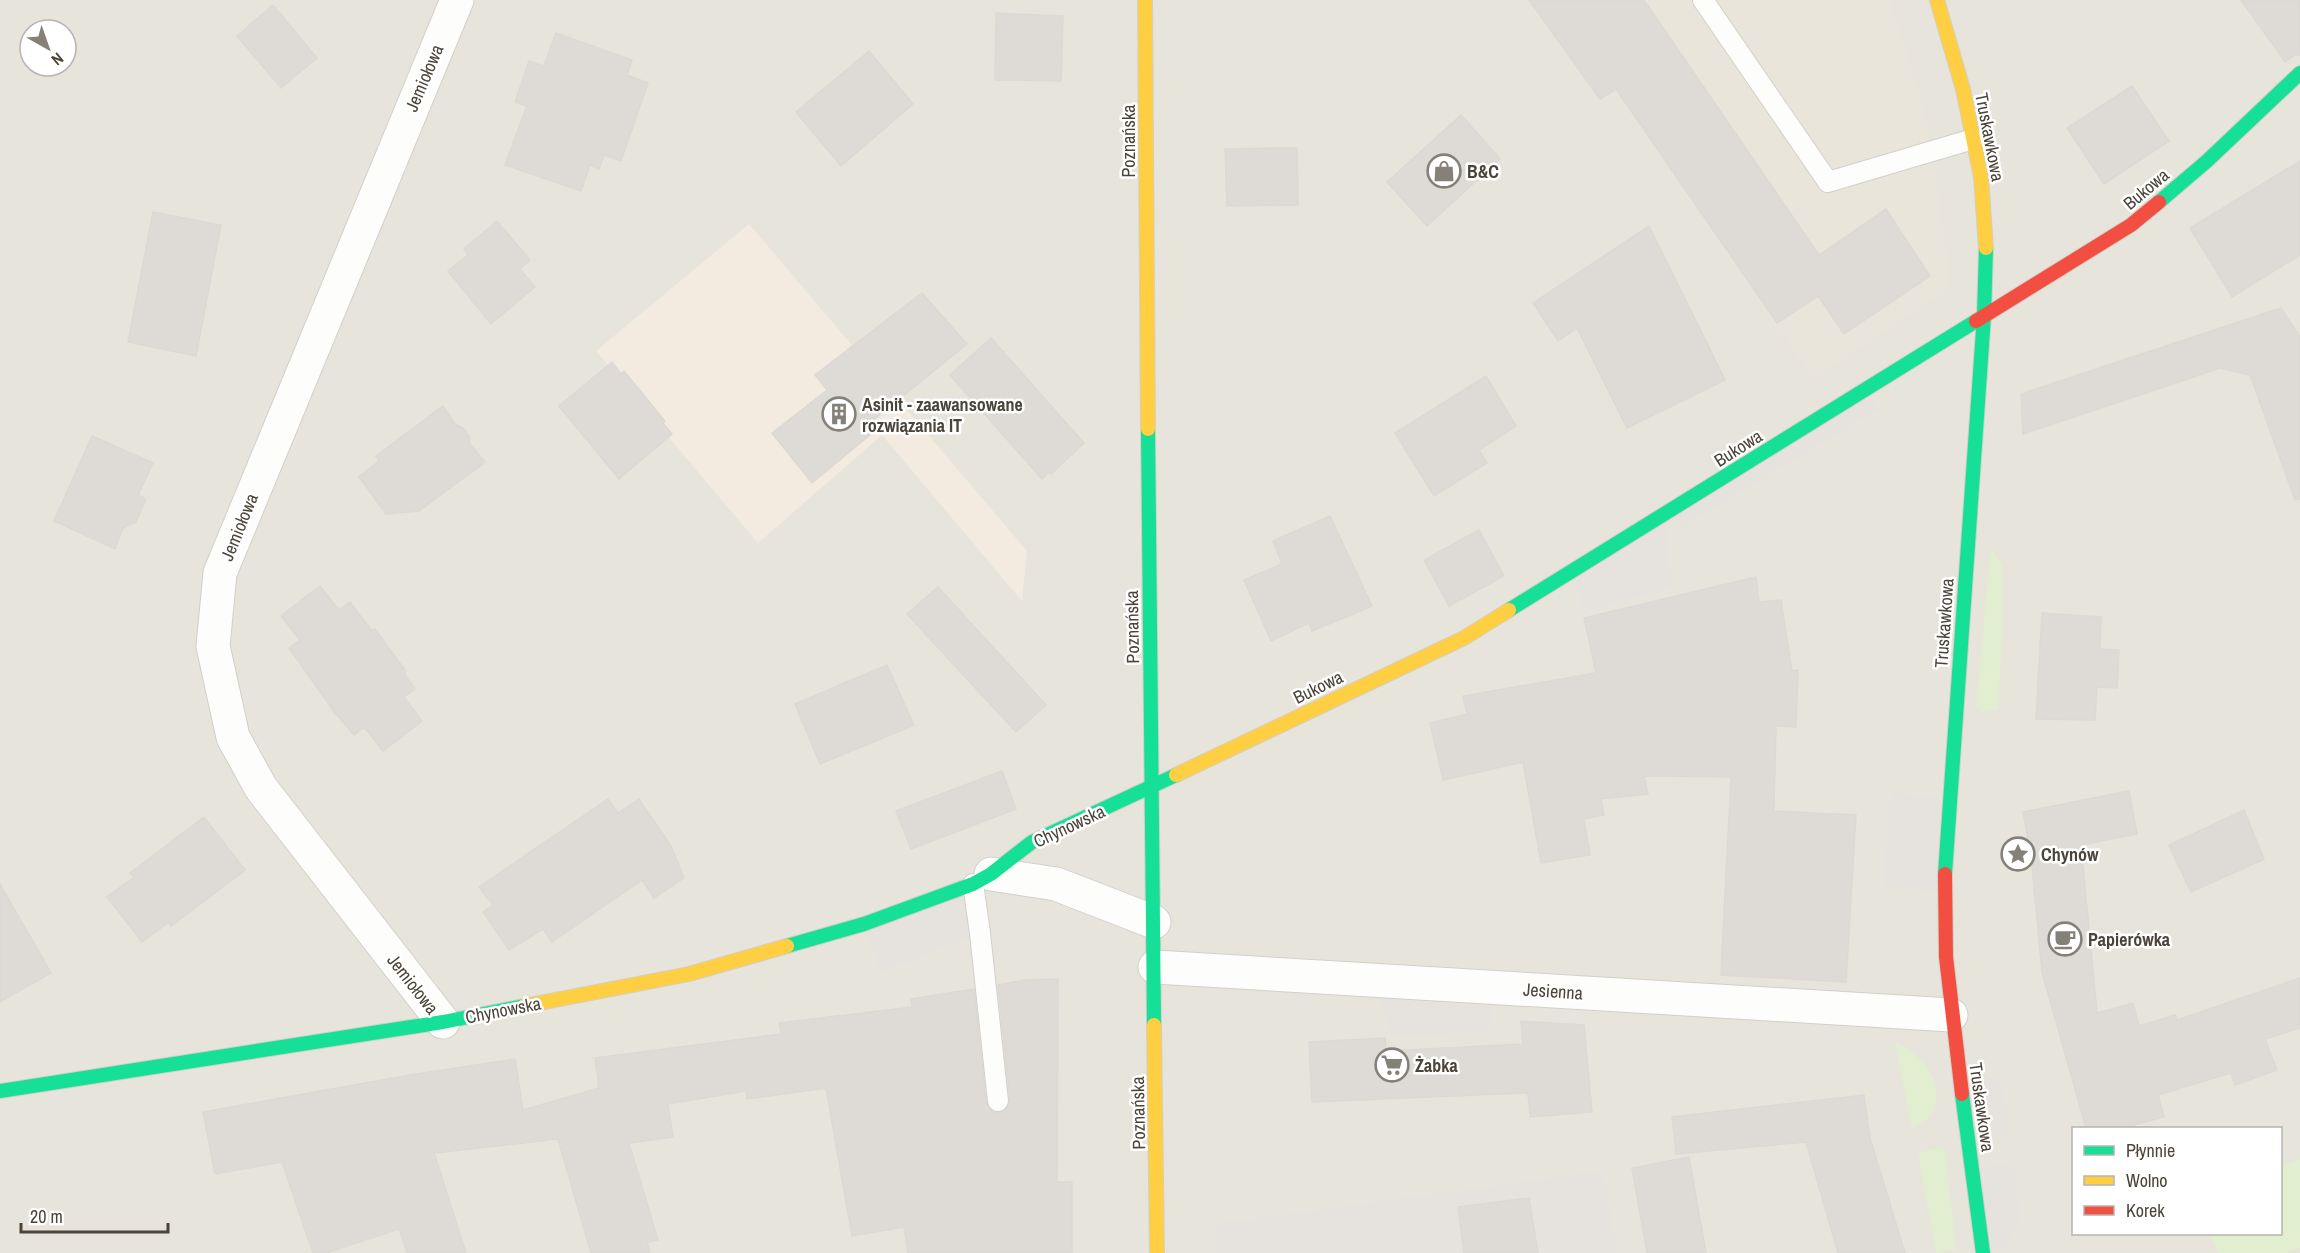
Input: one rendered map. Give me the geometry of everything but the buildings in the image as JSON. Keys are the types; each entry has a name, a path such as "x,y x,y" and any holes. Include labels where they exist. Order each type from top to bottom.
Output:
{"street":[{"name":"Jemiołowa","path":"443,1022 261,788 233,737 213,646 220,573 457,0"},
{"name":"Poznańska","path":"1145,0 1157,1253"},
{"name":"Truskawkowa","path":"1937,0 1963,90 1981,177 1986,251 1984,316 1944,892 1946,957 1952,1015 1983,1253"},
{"name":"Bukowa","path":"1152,786 1464,638 2130,225 2297,83"},
{"name":"Chynowska","path":"0,1091 443,1022 689,974 864,924 982,879 1032,842 1152,786"},
{"name":"Chynowska","path":"982,879 1056,884 1154,922"},
{"name":"Jesienna","path":"1155,967 1952,1015"}],"lane":[{"path":"1703,0 1828,182 1973,139"},
{"path":"982,879 980,933 998,1101"}],"shaded area":[{"path":"0,0 2300,0 2300,1253 0,1253"},
{"path":"1529,0 1890,0 1929,127 1950,274 1949,285 1941,293 1813,379 1616,89 1600,99"},
{"name":"Asinit - zaawansowane rozwiązania IT","path":"749,224 1027,551 1022,601 882,435 758,543 596,351"},
{"path":"1866,390 1879,410 1681,528 1676,507"},
{"path":"1664,514 1672,587 1582,614 1575,569"},
{"path":"1891,792 1949,798 1944,892 1882,887"},
{"path":"973,884 980,933 881,973 864,924"},
{"path":"1375,980 1495,987 1489,1032 1391,1036"},
{"path":"1956,1052 2002,1086 2010,1133 1968,1142"},
{"path":"2013,1164 2021,1214 2008,1245 1994,1253 1972,1169"},
{"path":"1603,1171 1617,1253 1218,1253 1214,1224"}],"green space":[{"path":"1991,549 2002,564 2003,627 1998,710 1983,712 1976,706"},
{"path":"1895,1042 1924,1063 1933,1078 1935,1087 1936,1102 1933,1113 1912,1128"},
{"path":"1944,1146 1956,1249 1936,1253 1918,1153"},
{"path":"2300,1159 2300,1247 2287,1253 2218,1253 2209,1235 2282,1235 2282,1167"}],"traffic: fast":[{"path":"2159,202 2207,161 2300,73"},
{"path":"1945,874 1984,316 1986,248"},
{"path":"1509,610 1976,321"},
{"path":"1148,429 1154,1025"},
{"path":"787,946 864,924 973,884 991,874 1032,842 1176,775"},
{"path":"0,1091 443,1022 524,1006"},
{"path":"1962,1094 1983,1253"}],"traffic: slow":[{"path":"1145,0 1148,429"},
{"path":"1937,0 1963,89 1981,177 1986,248"},
{"path":"1176,775 1464,638 1509,610"},
{"path":"524,1006 689,974 787,946"},
{"path":"1154,1025 1157,1253"}],"traffic: jam":[{"path":"1976,321 2131,225 2159,202"},
{"path":"1945,874 1946,957 1962,1094"}],"place":[{"name":"B&C","path":"1444,171"},
{"name":"Asinit - zaawansowane rozwiązania IT","path":"839,414"},
{"name":"Chynów","path":"2018,854"},
{"name":"Papierówka","path":"2065,939"},
{"name":"Żabka","path":"1392,1065"}]}
